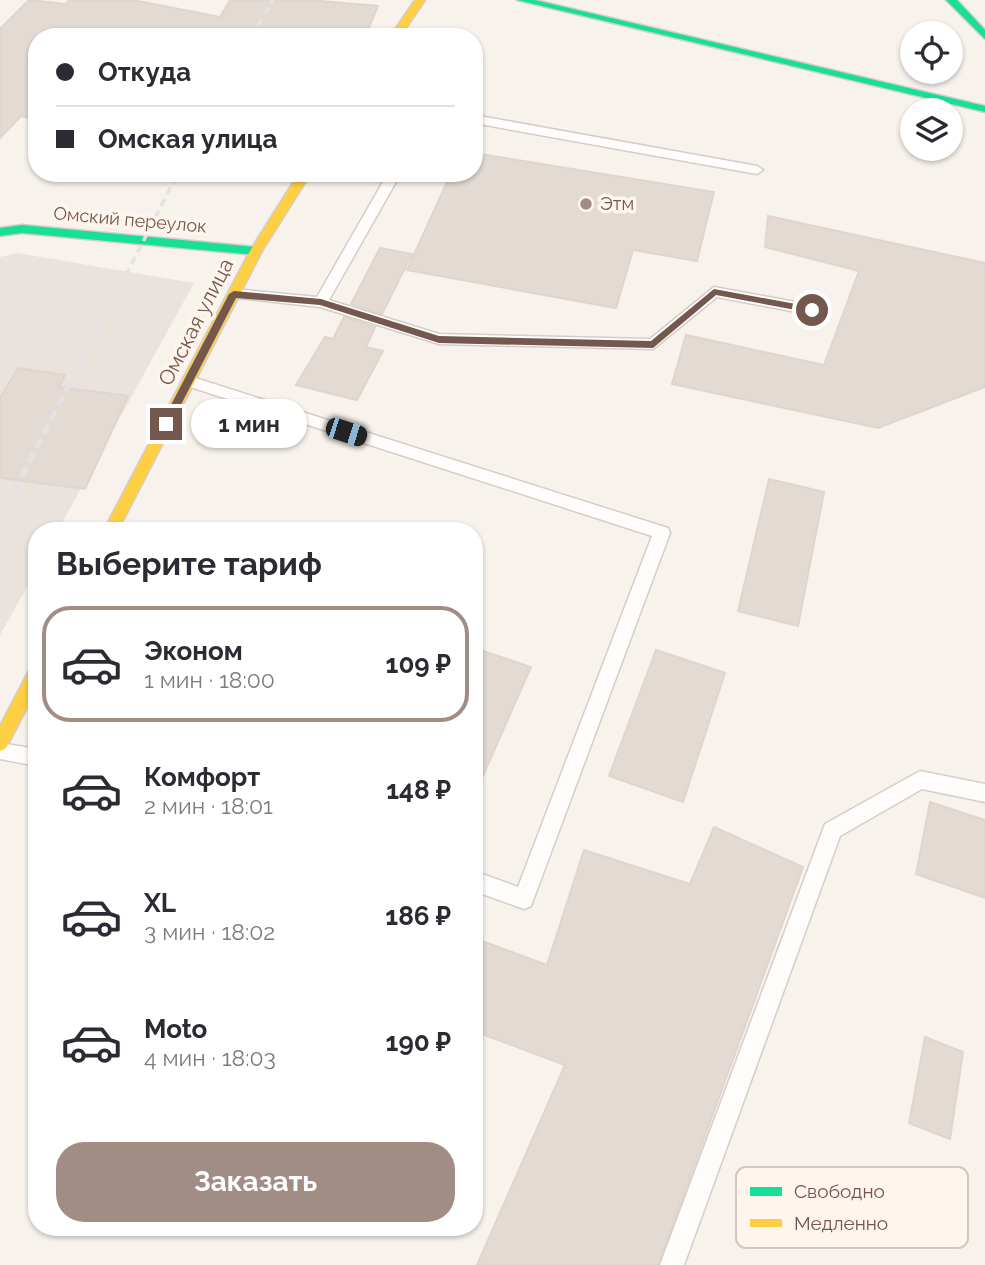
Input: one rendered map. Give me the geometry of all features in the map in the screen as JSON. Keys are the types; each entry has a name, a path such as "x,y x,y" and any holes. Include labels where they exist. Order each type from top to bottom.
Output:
{"main road":[{"path":"400,28 420,0"},
{"path":"522,0 981,104"},
{"path":"951,0 985,36"},
{"name":"Омская улица","path":"115,522 256,251 299,182"},
{"name":"Омский переулок","path":"0,232 22,229 256,251"},
{"path":"0,743 28,689"}],"lane":[{"path":"483,121 757,170"},
{"path":"321,302 390,182"},
{"path":"234,294 321,302 439,340 653,344 714,292 812,310"},
{"path":"189,381 662,533 524,899 483,884"},
{"path":"0,751 28,756"},
{"path":"672,1265 832,830 920,780 985,793"}],"shaded area":[{"path":"17,253 194,283 62,522 28,522 28,585 0,635 0,257"}],"building":[{"path":"29,0 66,4 69,0 133,0 220,17 230,0 309,0 378,6 369,28 28,28 28,117 21,116 0,138 0,29"},
{"path":"483,154 714,192 697,261 633,250 616,308 407,270 447,182 483,182"},
{"path":"768,216 985,263 985,387 878,428 672,384 686,335 824,365 859,271 765,247"},
{"path":"380,248 412,254 382,314 351,304"},
{"path":"344,317 375,327 366,347 383,351 357,400 296,385 325,337 333,339"},
{"path":"18,368 65,375 59,387 128,396 85,489 0,478 0,398"},
{"path":"769,479 824,492 798,626 738,611"},
{"path":"656,650 725,673 683,802 609,776"},
{"path":"483,651 531,667 483,776"},
{"path":"930,802 985,820 985,898 916,874"},
{"path":"714,827 803,867 658,1265 477,1265 565,1065 483,1034 483,941 547,965 584,850 690,884"},
{"path":"925,1037 963,1052 950,1139 909,1123"}],"railway":[{"path":"256,28 273,0"},
{"path":"102,322 173,182"},
{"path":"0,519 102,320"}],"traffic: fast":[{"path":"522,0 985,109"},
{"path":"951,0 985,36"},
{"path":"0,232 22,229 256,251"}],"traffic: slow":[{"path":"401,28 420,0"},
{"path":"115,522 256,251 299,182"},
{"path":"0,743 28,689"}],"place":[{"name":"Этм","path":"586,204"}],"route":[{"path":"166,424 234,294 321,302 439,340 653,344 714,292 812,310"}]}
